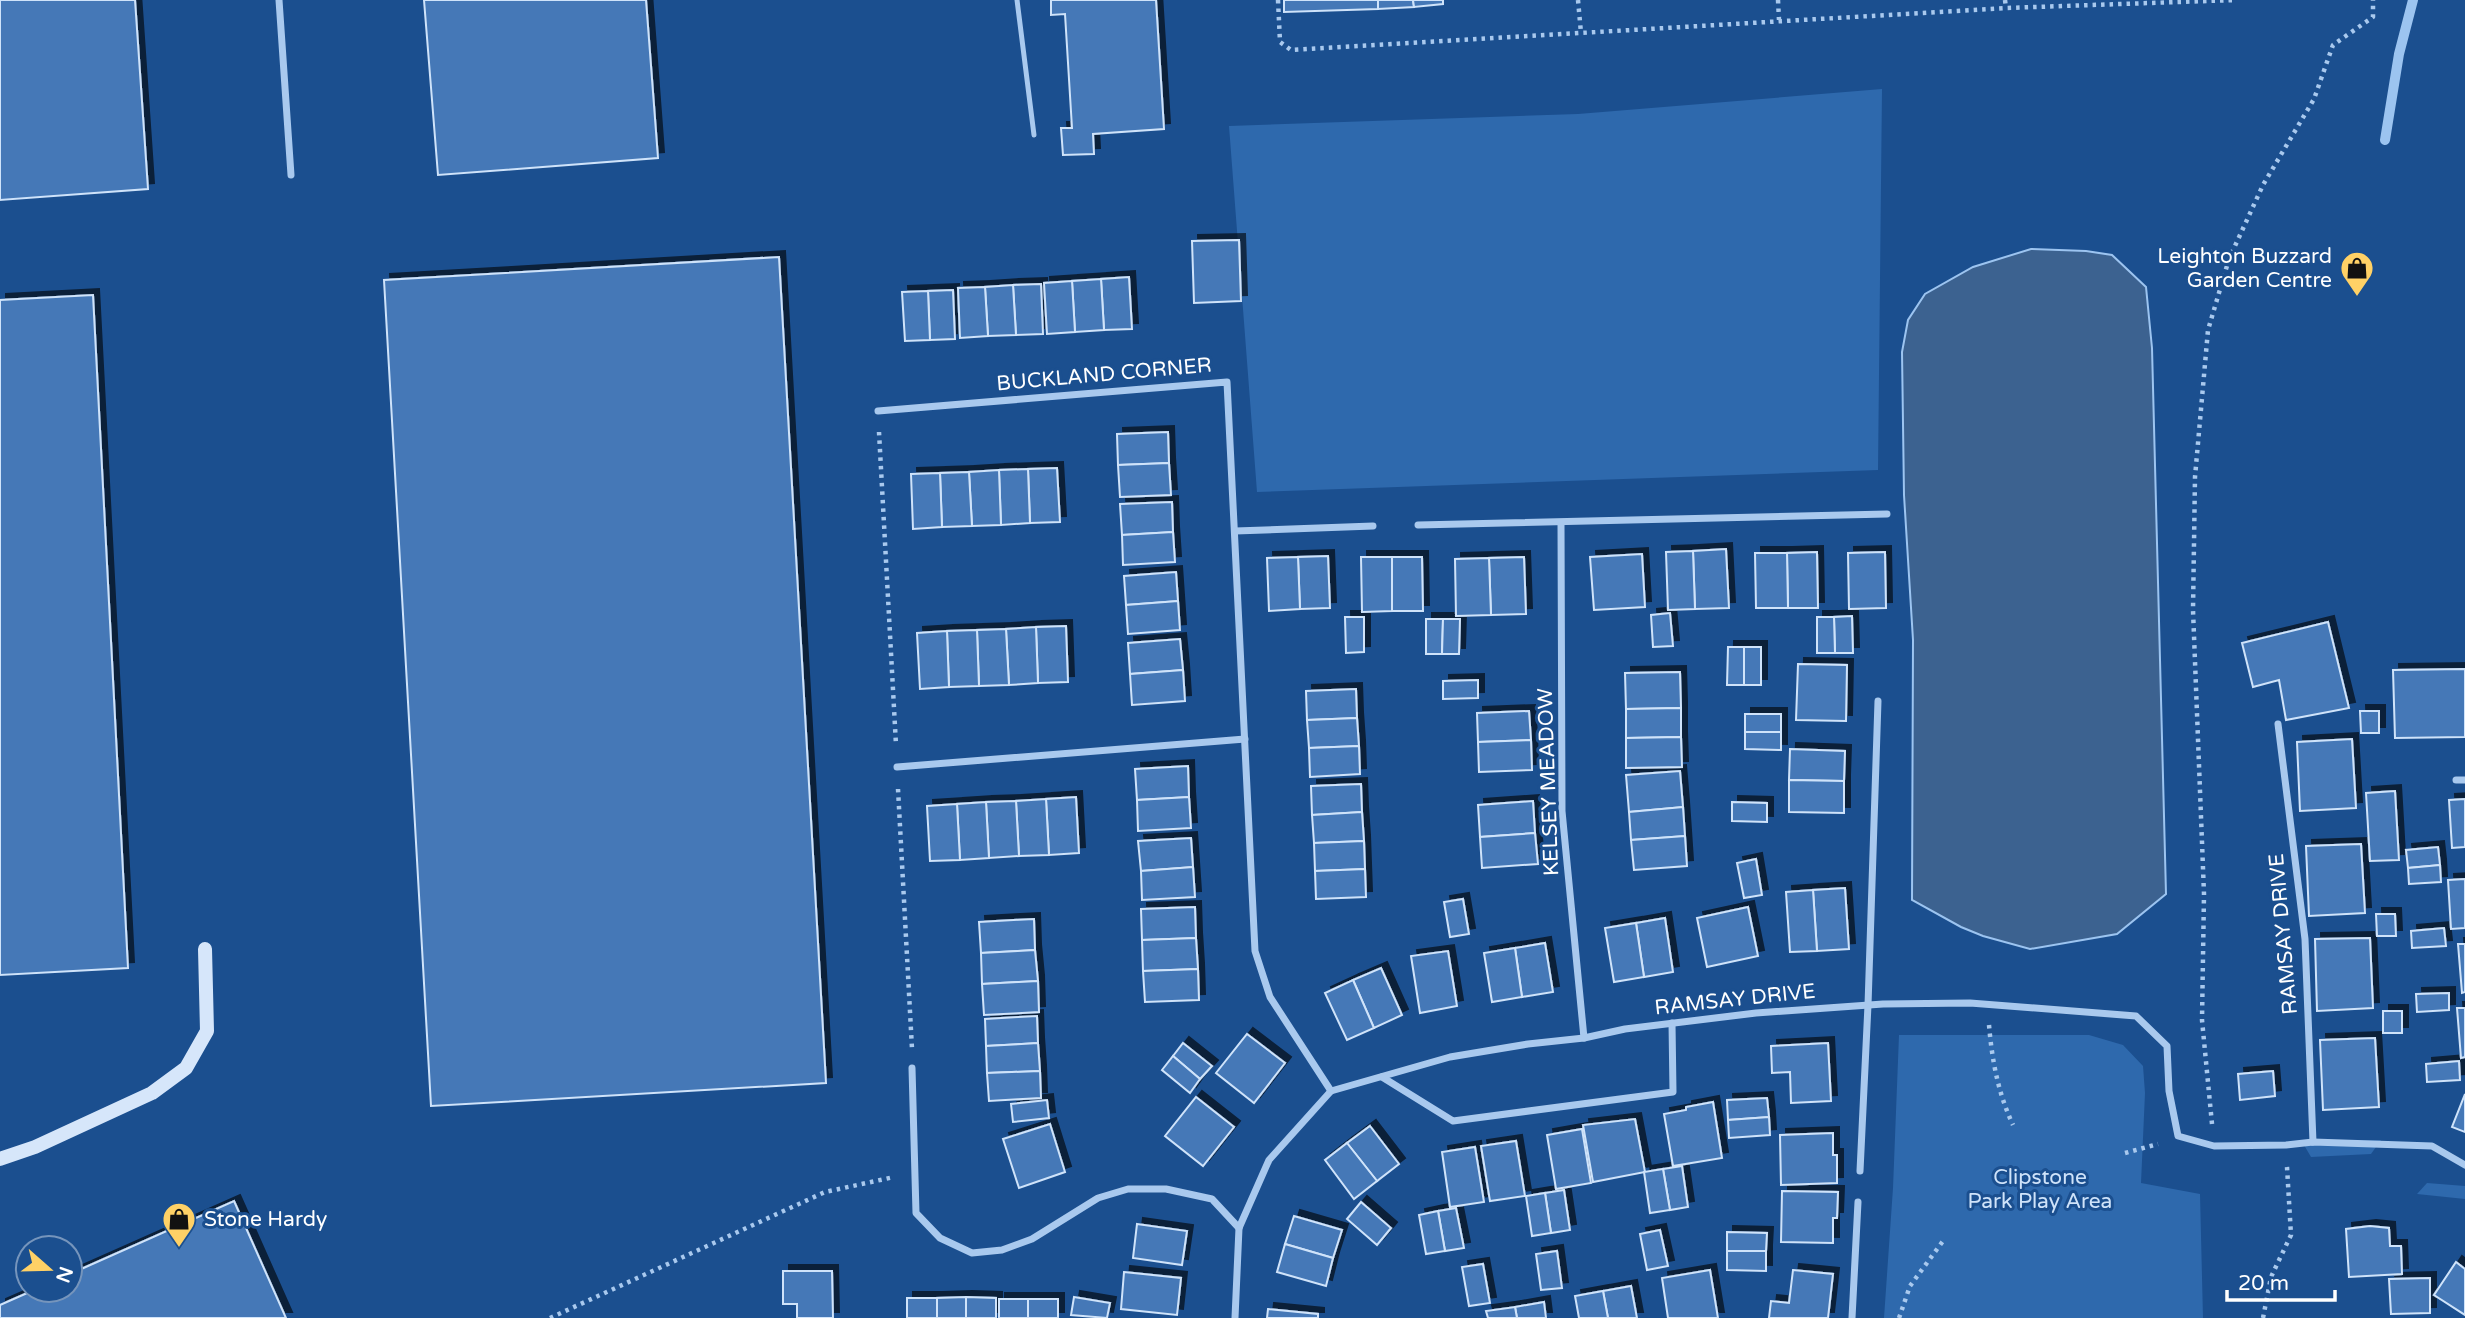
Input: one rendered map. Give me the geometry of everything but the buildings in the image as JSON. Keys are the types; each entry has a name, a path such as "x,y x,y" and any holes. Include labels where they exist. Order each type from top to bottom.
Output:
{"street":[{"path":"279,0 292,175"},
{"name":"BUCKLAND CORNER","path":"878,411 1227,382 1255,951 1270,997 1331,1091"},
{"path":"1418,526 1887,514"},
{"name":"KELSEY MEADOW","path":"1561,523 1562,811 1584,1038"},
{"path":"1235,531 1373,526"},
{"path":"1860,1171 1878,701"},
{"name":"RAMSAY DRIVE","path":"2278,724 2305,939 2314,1142"},
{"path":"897,766 1245,739"},
{"path":"2456,780 2465,780"},
{"path":"0,1159 35,1147 152,1093 186,1068 207,1031 205,949"},
{"name":"RAMSAY DRIVE","path":"1331,1091 1450,1057 1584,1038 1625,1029 1756,1013 1868,1005 1988,1004 2136,1016 2167,1046 2169,1091 2178,1136"},
{"path":"1382,1077 1453,1121 1673,1092 1672,1023"},
{"path":"912,1068 916,1213 940,1238 972,1253 1002,1250 1032,1239 1098,1198 1128,1189 1166,1189 1212,1199 1239,1228"},
{"path":"1235,1318 1239,1228 1269,1160 1331,1091"},
{"path":"2178,1136 2214,1146 2314,1142 2432,1146 2465,1165"},
{"path":"1852,1318 1858,1202"}],"lane":[{"path":"1017,0 1034,135"}],"path":[{"path":"1278,0 1280,42 1292,50 1779,20 2236,0"},
{"path":"1578,0 1581,33"},
{"path":"1778,0 1779,20"},
{"path":"2006,0 2006,8"},
{"path":"2214,1146 2202,1020 2204,894 2193,610 2195,477 2208,330 2229,259 2263,186 2314,99 2333,46 2373,17 2373,0"},
{"path":"878,411 912,1068"},
{"path":"1988,1004 1991,1055 2001,1097 2013,1125"},
{"path":"2125,1153 2178,1136"},
{"path":"2263,1318 2271,1278 2291,1235 2286,1145"},
{"path":"550,1318 562,1315 825,1192 872,1180 915,1174"},
{"path":"1899,1318 1910,1286 1943,1241"}],"green space":[{"path":"1882,89 1878,470 1257,492 1229,126 1578,114"},
{"name":"Clipstone Park Play Area","path":"1899,1035 2089,1035 2123,1045 2143,1066 2145,1093 2141,1183 2200,1194 2203,1318 1884,1318 1893,1188"},
{"path":"2381,1140 2371,1154 2311,1157 2304,1145 2313,1142"},
{"path":"2427,1183 2465,1186 2465,1199 2417,1194"}],"shaded area":[{"path":"2031,249 2112,255 2146,287 2152,348 2166,894 2117,934 2030,949 1961,927 1912,900 1913,640 1904,495 1902,352 1908,320 1925,294 1973,267"}],"waterway":[{"path":"2385,140 2399,54 2413,0"}],"place":[{"name":"Leighton Buzzard Garden Centre","path":"2357,298"},
{"name":"Stone Hardy","path":"179,1249"}]}
